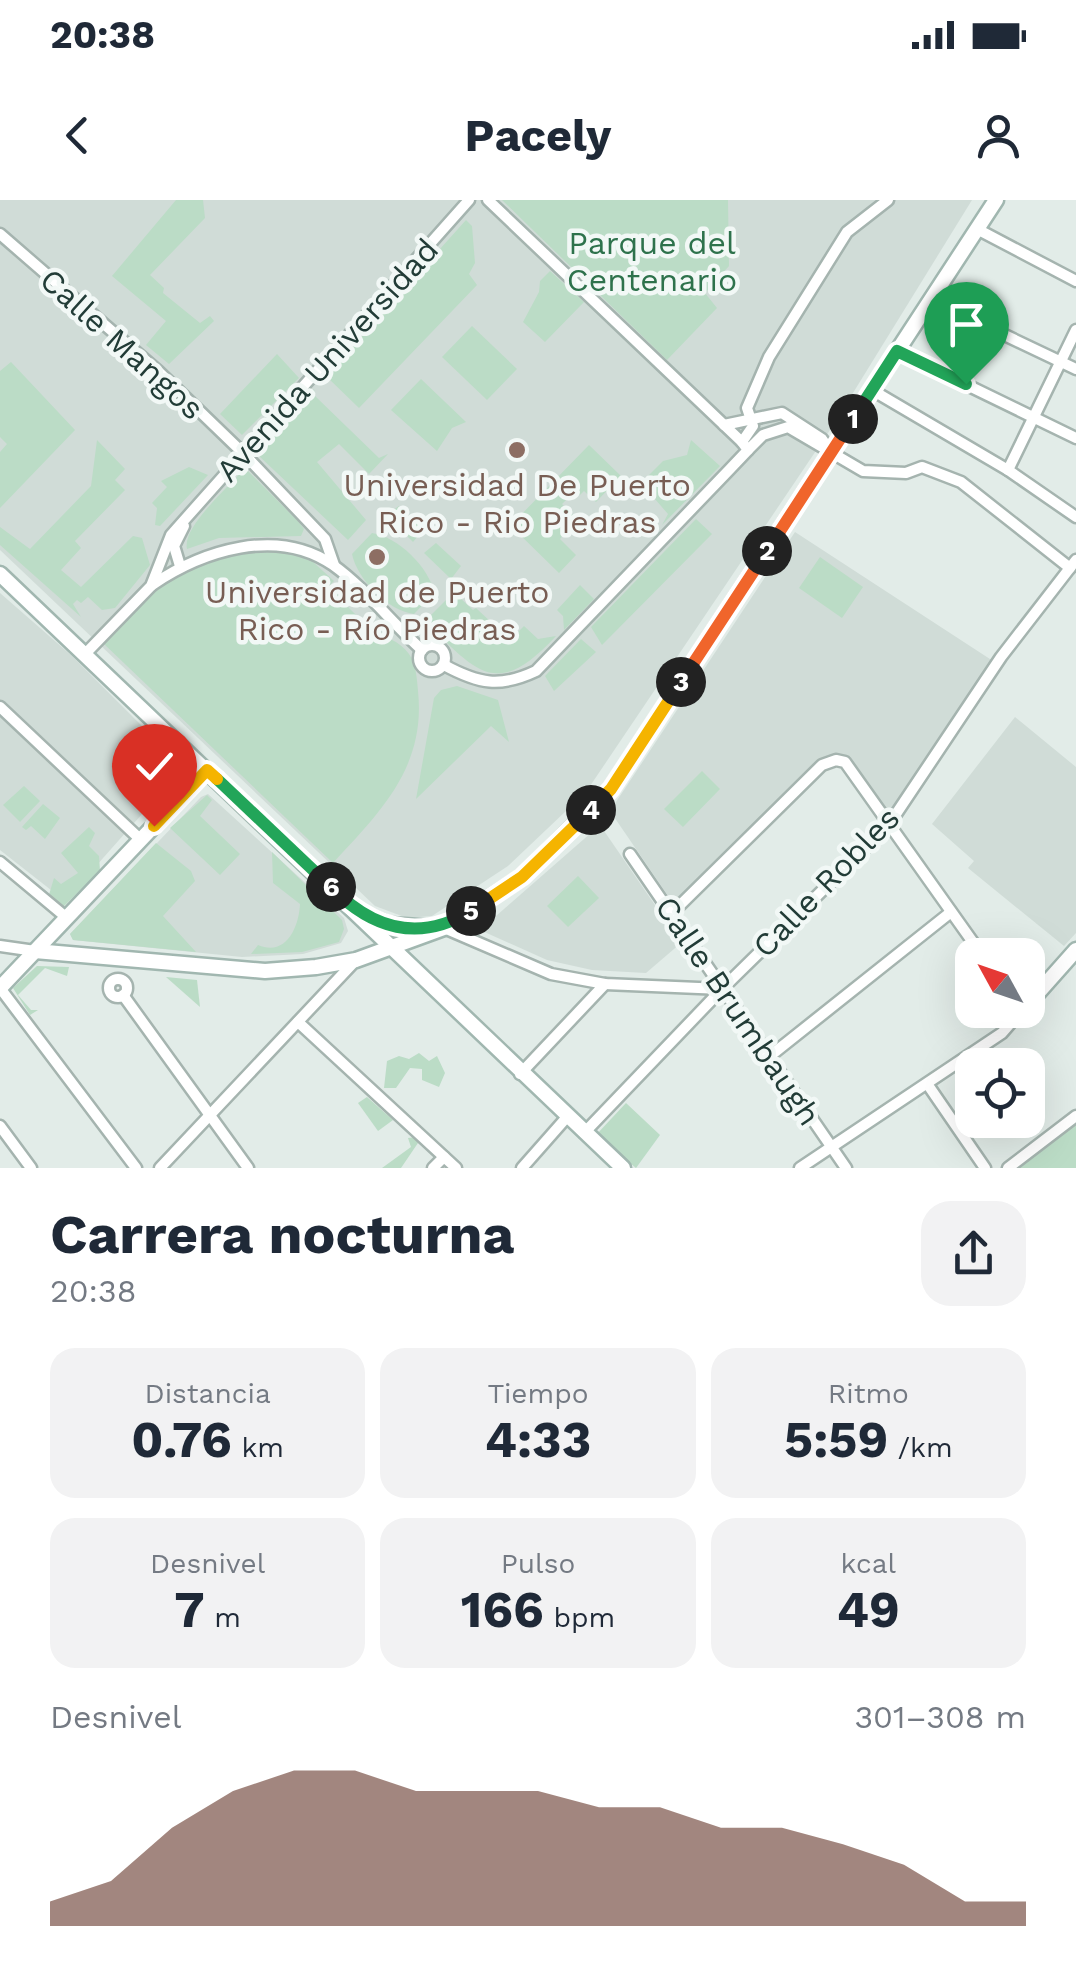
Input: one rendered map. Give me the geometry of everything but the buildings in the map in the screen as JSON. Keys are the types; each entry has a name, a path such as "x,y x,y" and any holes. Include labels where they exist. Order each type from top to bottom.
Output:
{"street":[{"name":"Avenida Universidad","path":"86,652 151,586 164,543 469,200"},
{"path":"488,200 745,446"},
{"path":"745,446 754,426 747,408 768,357 847,232 888,200"},
{"path":"0,946 265,971 356,960 444,928 522,877 611,789 996,200"},
{"path":"977,229 1076,281"},
{"name":"Calle Mangos","path":"0,234 158,371 244,454 326,538 334,566"},
{"path":"931,300 1076,369"},
{"path":"1008,470 1076,330"},
{"path":"897,351 1076,438"},
{"path":"872,390 1008,470 1076,518"},
{"path":"724,426 782,412 822,439 831,453"},
{"path":"444,665 490,684 505,684 536,670 745,446 762,435 788,427 863,471 906,473 922,467 961,482 1073,564"},
{"path":"180,566 174,546 186,520"},
{"path":"151,586 180,566 228,548 276,546 310,552 334,566 422,650"},
{"name":"Calle Robles","path":"584,1133 722,989 888,826 1050,591 1073,564"},
{"path":"0,574 86,652 520,1074 623,1168"},
{"path":"439,646 446,654 444,665 436,671 426,670 419,662 422,650 439,646"},
{"path":"0,707 141,840"},
{"path":"672,913 822,765 836,760 845,762 970,938"},
{"path":"136,1168 0,988 207,770"},
{"name":"Calle Brumbaugh","path":"630,854 846,1168"},
{"path":"0,862 67,918"},
{"path":"355,911 399,927 444,928 538,969 605,984 722,989"},
{"path":"770,1056 952,912"},
{"path":"1045,985 1076,950"},
{"path":"160,1168 356,960"},
{"path":"520,1074 605,984"},
{"path":"123,996 248,1168"},
{"path":"298,1022 456,1168"},
{"path":"800,1168 928,1085 1006,1028"},
{"path":"928,1085 985,1168"},
{"path":"1008,1168 1076,1116"},
{"path":"522,1168 568,1117"},
{"path":"0,1126 31,1168"},
{"path":"433,1168 444,1157"}],"shaded area":[{"name":"Universidad de Puerto Rico - Río Piedras","path":"0,200 972,200 832,427 586,792 508,866 432,916 407,918 375,906 0,550"},
{"path":"795,532 993,661 890,816 843,754 831,755 675,906 610,811"},
{"path":"0,593 72,656 179,763 181,770 65,901 0,850"},
{"path":"1015,717 1076,767 1076,933 1064,946 968,868 974,861 932,824"},
{"path":"208,794 344,918 348,931 341,943 303,954 242,957 73,940 70,934"},
{"path":"600,825 681,943 646,973 592,970 547,960 480,930"}],"green space":[{"path":"176,200 203,200 205,218 150,275 164,288 163,293 200,323 210,316 214,321 169,364 146,345 166,321 112,276"},
{"name":"Parque del Centenario","path":"502,200 728,200 729,266 705,293 717,308 667,360"},
{"path":"466,220 472,226 475,263 469,274 477,285 359,408 326,376"},
{"path":"550,271 584,302 545,342 523,322 539,292 540,281"},
{"path":"472,326 517,369 487,400 442,357"},
{"path":"277,354 299,378 242,435 220,414"},
{"path":"11,362 75,430 0,508 0,452 7,444 0,437 0,371"},
{"path":"421,379 466,422 452,428 437,451 391,410"},
{"path":"314,389 315,396 379,458 388,454 369,474 339,444 317,462 366,520 348,540 258,455"},
{"path":"97,440 125,469 115,480 125,490 75,541 81,548 61,570 81,587 133,536 142,538 150,565 115,608 102,610 88,597 81,603 77,600 73,604 81,617 0,545 0,527 30,549 91,486"},
{"path":"691,440 720,466 662,525 668,514 641,483 663,461 687,455"},
{"path":"589,445 621,476 596,502 584,491 580,495 575,491 562,504 577,519 560,539 576,555 559,573 514,529 514,522"},
{"path":"189,467 208,475 160,526 155,525 157,508 152,503 167,487 161,481"},
{"path":"242,471 248,471 298,521 304,529 301,536 219,538 187,549 187,540 198,519"},
{"path":"399,506 423,530 413,542 386,515"},
{"path":"696,519 712,534 602,645 591,627"},
{"path":"372,533 402,547 426,573 434,593 414,614 384,600 355,564 352,554"},
{"path":"436,543 461,566 451,579 424,553"},
{"path":"276,549 312,561 334,581 330,585 355,614 405,649 416,671 419,718 407,765 383,806 333,863 103,643 142,603 178,575 219,557"},
{"path":"820,557 863,587 842,618 799,588"},
{"path":"580,585 594,599 564,630 563,616 557,610"},
{"path":"450,596 459,597 473,610 476,608 510,640 524,626 538,639 556,636 518,668 488,672 459,654 425,621"},
{"path":"581,639 596,652 554,691 545,676"},
{"path":"457,686 498,700 509,742 491,726 416,799 434,698 441,690"},
{"path":"702,771 720,789 683,827 664,809"},
{"path":"24,786 40,801 20,822 3,805"},
{"path":"207,795 212,800 200,816 240,854 220,875 170,828"},
{"path":"43,804 60,818 45,839 31,826 26,830 22,827"},
{"path":"89,827 95,833 89,846 99,856 100,871 62,908 48,898 54,878 61,884 78,873 61,853"},
{"path":"156,843 191,871 195,881 163,916 196,952 73,940 70,934"},
{"path":"272,852 342,920 344,929 339,942 302,952 251,954 258,945 276,947 289,938 299,913 300,904 273,883"},
{"path":"578,876 599,898 568,927 547,906"},
{"path":"37,966 69,967 67,976 45,968 18,995 31,1010 38,1010 30,1015 13,988"},
{"path":"166,977 197,980 200,1007"},
{"path":"419,1053 429,1061 437,1056 445,1073 439,1087 422,1080 422,1069 410,1068 396,1088 384,1088 387,1061 399,1056 409,1059"},
{"path":"367,1097 393,1120 378,1131 358,1103"},
{"path":"626,1103 660,1135 636,1168 596,1135"},
{"path":"1076,1122 1076,1168 1015,1168"},
{"path":"408,1138 420,1140 401,1168 382,1168 411,1147"}],"place":[{"name":"Universidad De Puerto Rico - Rio Piedras","path":"517,450"},
{"name":"Universidad de Puerto Rico - Río Piedras","path":"377,557"}],"route":[{"path":"154,826 207,770 355,911 399,927 444,928 522,877 611,789 897,351 966,384"}]}
